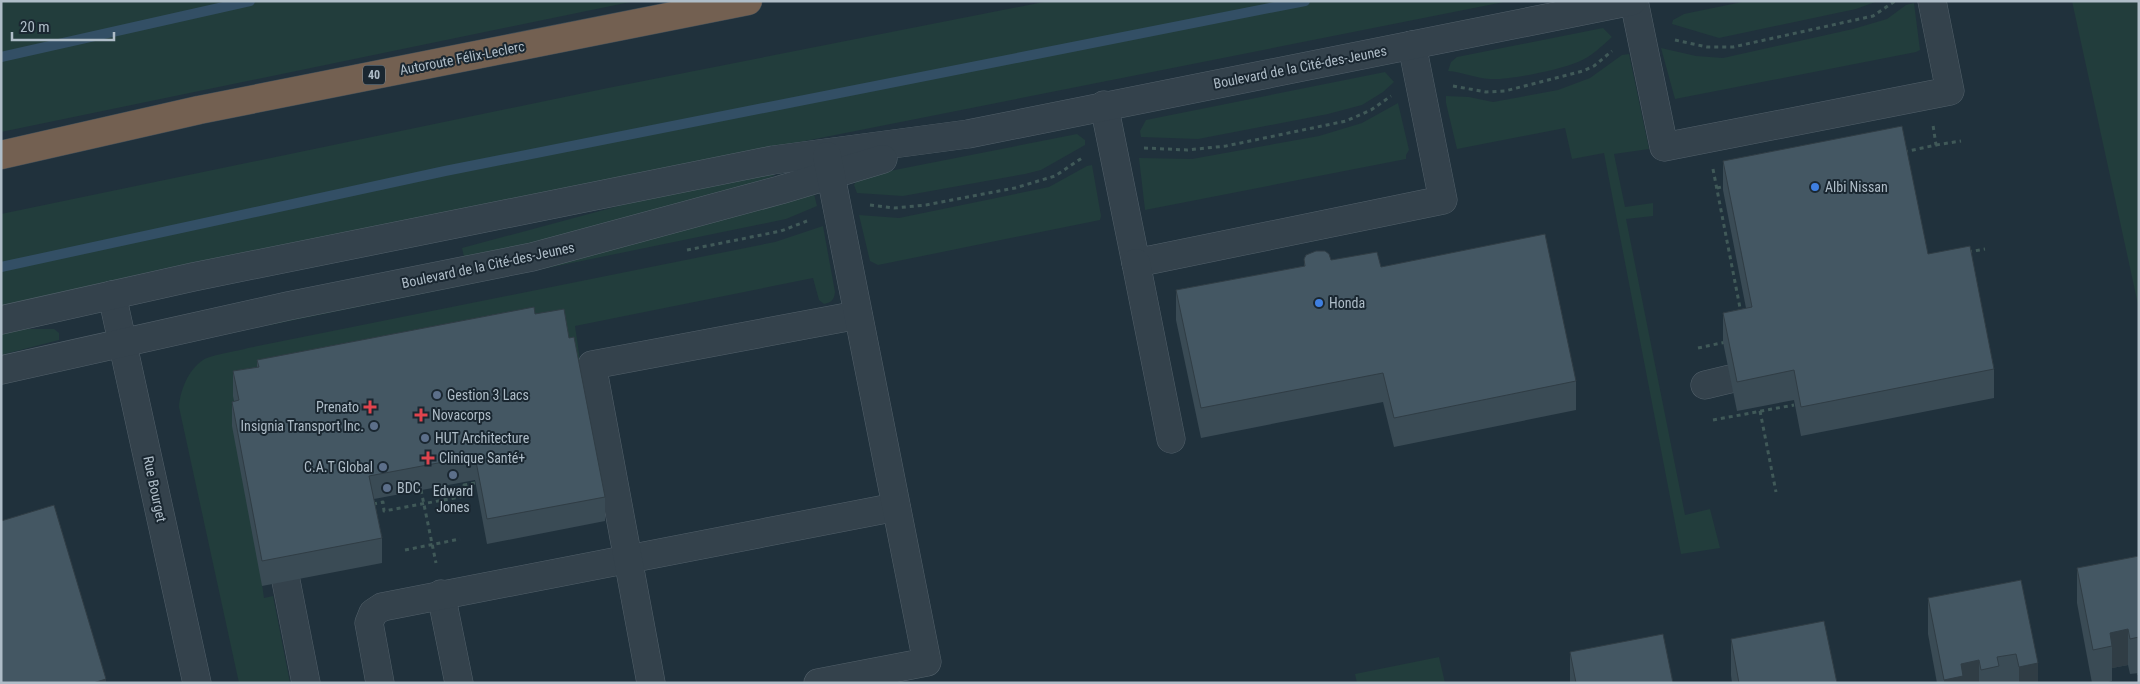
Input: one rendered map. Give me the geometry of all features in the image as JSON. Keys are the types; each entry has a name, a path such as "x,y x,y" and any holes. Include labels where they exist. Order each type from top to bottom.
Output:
{"highway":[{"name":"Autoroute Félix-Leclerc","path":"1,155 209,108 748,1"}],"street":[{"path":"1633,1 1664,147 1950,91 1932,1"},
{"name":"Boulevard de la Cité-des-Jeunes","path":"1,370 288,306 532,257 828,164 1104,105 1633,1"},
{"path":"1136,263 1443,200 1412,45"},
{"path":"1104,105 1171,439"},
{"name":"Boulevard de la Cité-des-Jeunes","path":"1,320 112,295 773,160 828,164"},
{"path":"818,683 927,662 828,164"},
{"name":"Rue Bourget","path":"112,295 197,683"},
{"path":"651,683 626,558 592,365 858,315"},
{"path":"380,683 369,623 374,613 387,605 440,583 626,558 896,507"},
{"path":"286,581 306,683"},
{"path":"440,583 459,683"}],"path":[{"path":"1669,38 1707,47 1733,47 1874,16 1895,1"},
{"path":"1446,85 1486,92 1505,91 1583,72 1594,66 1619,45"},
{"path":"1138,148 1163,150 1211,148 1346,121 1372,110 1398,92"},
{"path":"1932,117 1936,146"},
{"path":"1896,153 1961,141"},
{"path":"1906,151 1908,161"},
{"path":"868,205 911,207 1015,188 1055,176 1087,155"},
{"path":"1712,165 1742,319"},
{"path":"1717,188 1736,184"},
{"path":"1967,252 1985,248"},
{"path":"1698,348 1731,341"},
{"path":"1713,420 1794,405"},
{"path":"1760,411 1776,492"},
{"path":"370,504 383,502 384,511 465,496 464,485 475,483"},
{"path":"421,490 440,583"},
{"path":"405,550 460,539"}],"green space":[{"path":"1,1 635,1 1,132"},
{"path":"1049,1 1509,1 162,269 1,307 1,214 608,88"},
{"path":"1747,1 1878,1 1856,9 1719,38 1672,24 1673,20 1684,14"},
{"path":"2072,1 2139,1 2139,309"},
{"path":"1914,3 1920,50 1916,52 1675,99 1661,48 1696,56 1723,58 1853,29 1887,19 1906,5"},
{"path":"1603,28 1612,37 1587,57 1559,68 1499,79 1448,71 1451,62 1457,57"},
{"path":"1629,54 1649,149 1614,154 1625,207 1653,203 1653,216 1626,219 1685,515 1710,509 1720,548 1681,554 1604,153 1572,159 1565,128 1457,149 1446,103 1446,96 1469,97 1493,102 1558,90 1590,78 1622,55"},
{"path":"1385,72 1394,82 1383,92 1362,105 1328,114 1198,139 1141,137 1140,131 1146,120"},
{"path":"1398,103 1409,150 1406,159 1145,210 1139,158 1192,159 1319,136 1362,123"},
{"path":"1077,134 1085,140 1085,145 1041,170 1025,174 903,196 857,193 854,185 859,177"},
{"path":"1092,165 1101,216 1100,220 878,265 870,261 859,215 899,218 1049,187"},
{"path":"771,171 774,176 659,211 582,231 464,257 462,248 689,187"},
{"path":"809,192 814,194 817,206 786,219 270,325 275,321"},
{"path":"823,226 835,292 832,300 827,303 824,304 819,300 813,278 575,326 580,360 239,425 264,598 273,596 290,683 239,683 179,407 181,394 189,375 203,360 212,356 248,348 775,242"},
{"path":"54,329 59,333 59,340 1,355 1,330"},
{"path":"1439,657 1445,683 1357,683 1355,674"}],"building":[{"path":"1902,126 1928,254 1970,246 1994,369 1801,407 1794,370 1737,382 1723,313 1752,307 1723,161"},
{"path":"1545,234 1576,381 1394,418 1383,373 1201,408 1176,290 1305,266 1304,259 1306,255 1316,251 1325,251 1329,254 1331,260 1377,252 1381,267"},
{"path":"534,307 535,314 564,309 569,338 574,337 605,497 487,519 475,456 369,476 382,538 262,561 232,402 239,400 233,371 259,367 257,360"},
{"path":"54,505 106,679 93,683 1,683 1,521"},
{"path":"2139,556 2139,637 2130,639 2128,629 2110,633 2112,646 2093,650 2077,568"},
{"path":"2021,580 2038,663 2019,667 2016,654 1997,657 1999,666 1981,670 1979,660 1961,664 1963,676 1944,680 1928,598"},
{"path":"1824,621 1837,683 1739,683 1731,639"},
{"path":"1663,634 1673,683 1576,683 1570,652"}],"waterway":[{"path":"1,57 250,1"},
{"path":"1,267 445,171 1305,1"}],"place":[{"name":"Albi Nissan","path":"1815,187"},
{"name":"Honda","path":"1319,303"},
{"name":"Gestion 3 Lacs","path":"437,395"},
{"name":"Prenato","path":"370,407"},
{"name":"Novacorps","path":"421,415"},
{"name":"Insignia Transport Inc.","path":"374,426"},
{"name":"HUT Architecture","path":"425,438"},
{"name":"Clinique Santé+","path":"428,458"},
{"name":"C.A.T Global","path":"383,467"},
{"name":"Edward Jones","path":"453,475"},
{"name":"BDC","path":"387,488"}]}
